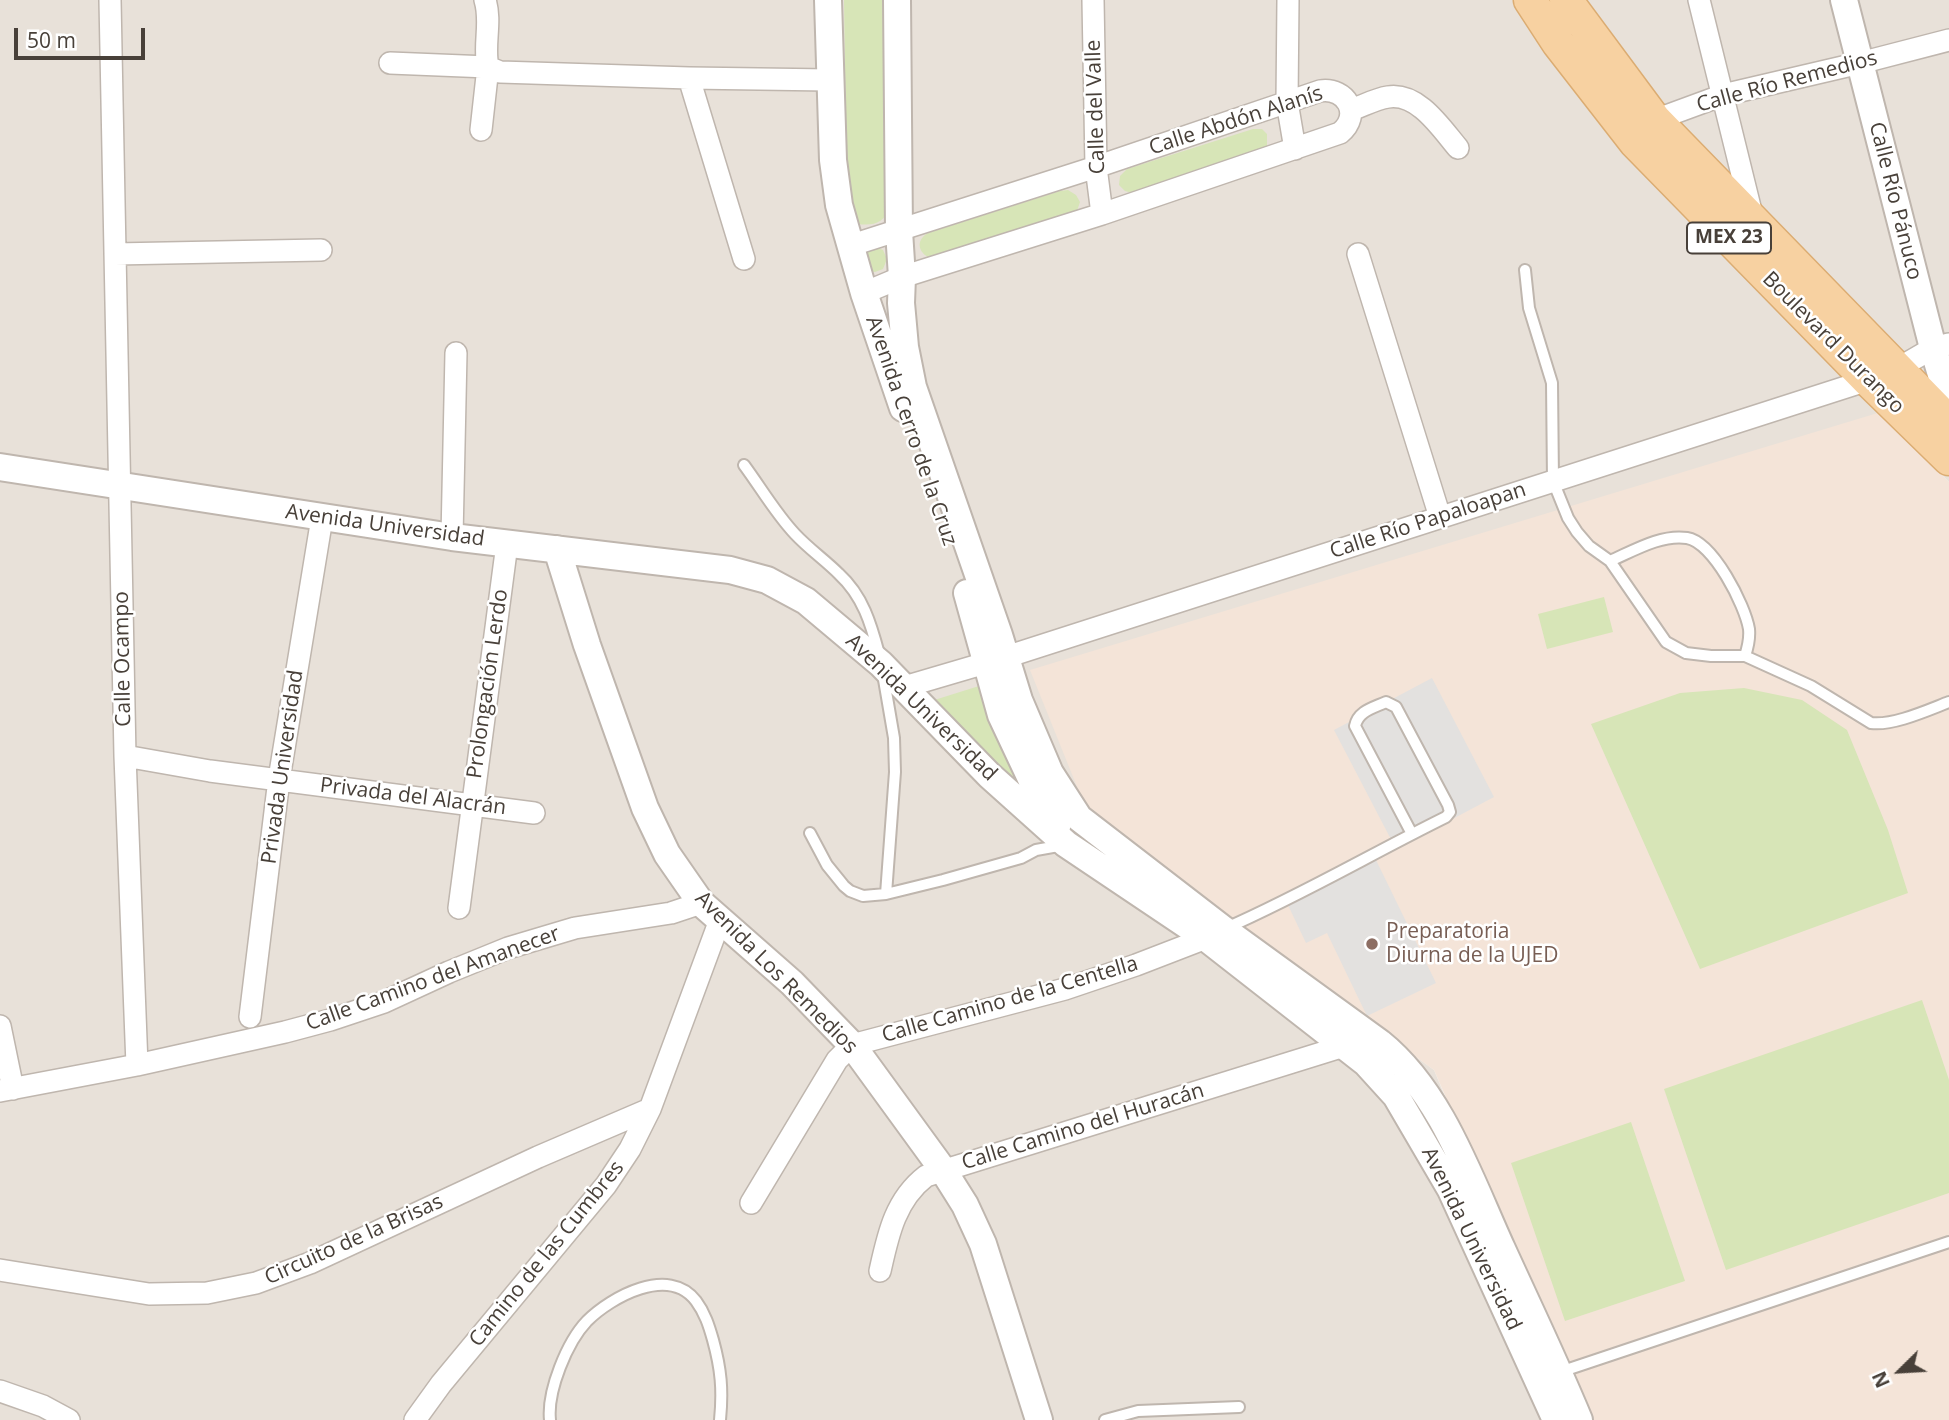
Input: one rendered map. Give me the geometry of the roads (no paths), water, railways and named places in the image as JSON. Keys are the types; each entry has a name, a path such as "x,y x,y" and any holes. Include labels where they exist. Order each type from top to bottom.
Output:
{"main road":[{"name":"Boulevard Durango","path":"1530,0 1558,43 1645,131 1868,380 1949,459"},
{"name":"Boulevard Durango","path":"1566,0 1645,131 1753,220 1949,422"}],"street":[{"name":"Calle Ocampo","path":"110,0 125,756 137,1065"},
{"path":"481,130 488,67 488,10 485,0"},
{"name":"Avenida Cerro de la Cruz","path":"828,0 833,160 839,205 849,246 972,606 996,660 1019,700 1050,773 1079,818"},
{"name":"Avenida Cerro de la Cruz","path":"897,0 901,303 905,347 913,387 996,660 1001,715 1066,844"},
{"name":"Calle del Valle","path":"1093,0 1096,167 1102,214"},
{"path":"1288,0 1287,102 1295,149"},
{"path":"1699,0 1753,220"},
{"name":"Calle Río Pánuco","path":"1844,0 1941,346 1949,401"},
{"name":"Calle Río Remedios","path":"1645,131 1723,94 1949,40"},
{"path":"390,63 488,67 500,72 829,80"},
{"path":"688,78 744,259"},
{"name":"Calle Abdón Alanís","path":"849,246 1096,167 1320,91 1333,90 1345,98 1351,110 1344,131 1102,214 902,277 864,293"},
{"path":"1351,110 1391,96 1408,99 1430,116 1458,148"},
{"path":"114,254 321,250"},
{"path":"1358,254 1440,516"},
{"name":"Calle Río Papaloapan","path":"904,687 996,660 1868,380 1897,369 1941,346"},
{"path":"452,537 456,353"},
{"name":"Avenida Universidad","path":"0,467 452,537 730,570 767,580 806,601 881,664 989,775 1066,844 1214,933 1369,1035 1399,1058 1421,1085 1445,1126 1549,1376 1556,1420"},
{"name":"Privada Universidad","path":"250,1017 279,779 322,518"},
{"name":"Prolongación Lerdo","path":"458,908 507,544"},
{"name":"Avenida Los Remedios","path":"557,549 587,645 645,808 667,854 710,911 792,983 852,1045 943,1170 965,1205 983,1244 1039,1420"},
{"name":"Privada del Alacrán","path":"125,756 210,771 534,813"},
{"name":"Avenida Universidad","path":"1079,818 1366,1063 1396,1096 1451,1190 1549,1376 1579,1420"},
{"name":"Calle Camino del Amanecer","path":"6,1090 137,1065 330,1020 384,1002 508,948 575,928 671,913 710,911"},
{"name":"Camino de las Cumbres","path":"415,1420 440,1384 606,1185 630,1149 650,1109 710,911"},
{"name":"Calle Camino de la Centella","path":"852,1045 1065,989 1136,965 1214,933"},
{"path":"0,1026 6,1090"},
{"path":"751,1203 837,1060 852,1045"},
{"name":"Calle Camino del Huracán","path":"880,1271 890,1227 898,1208 916,1183 926,1176 1344,1046"},
{"name":"Circuito de la Brisas","path":"0,1270 149,1294 207,1293 256,1283 310,1263 650,1109"},
{"path":"0,1391 43,1406 69,1420"}],"lane":[{"path":"1525,270 1529,308 1552,383 1553,481 1568,518 1577,532 1588,546 1611,561 1665,642 1686,653 1745,656 1811,686 1871,723 1903,718 1949,702"},
{"path":"744,465 795,534 855,591 873,629 894,738 895,772 886,894"},
{"path":"1611,561 1648,544 1664,540 1690,538 1703,545 1723,572 1744,613 1749,641 1745,656"},
{"path":"1214,933 1281,903 1446,817 1450,812 1396,707 1385,702 1361,713 1355,726 1412,834"},
{"path":"810,833 827,865 849,891 863,896 886,894 1021,858 1036,850 1066,844"},
{"path":"1549,1376 1949,1242"},
{"path":"550,1420 553,1390 563,1359 586,1323 604,1307 638,1289 671,1285 695,1299 708,1321 720,1364 722,1393 719,1420"},
{"path":"1105,1420 1138,1411 1239,1408"}],"place":[{"name":"Preparatoria Diurna de la UJED","path":"1372,944"}]}
